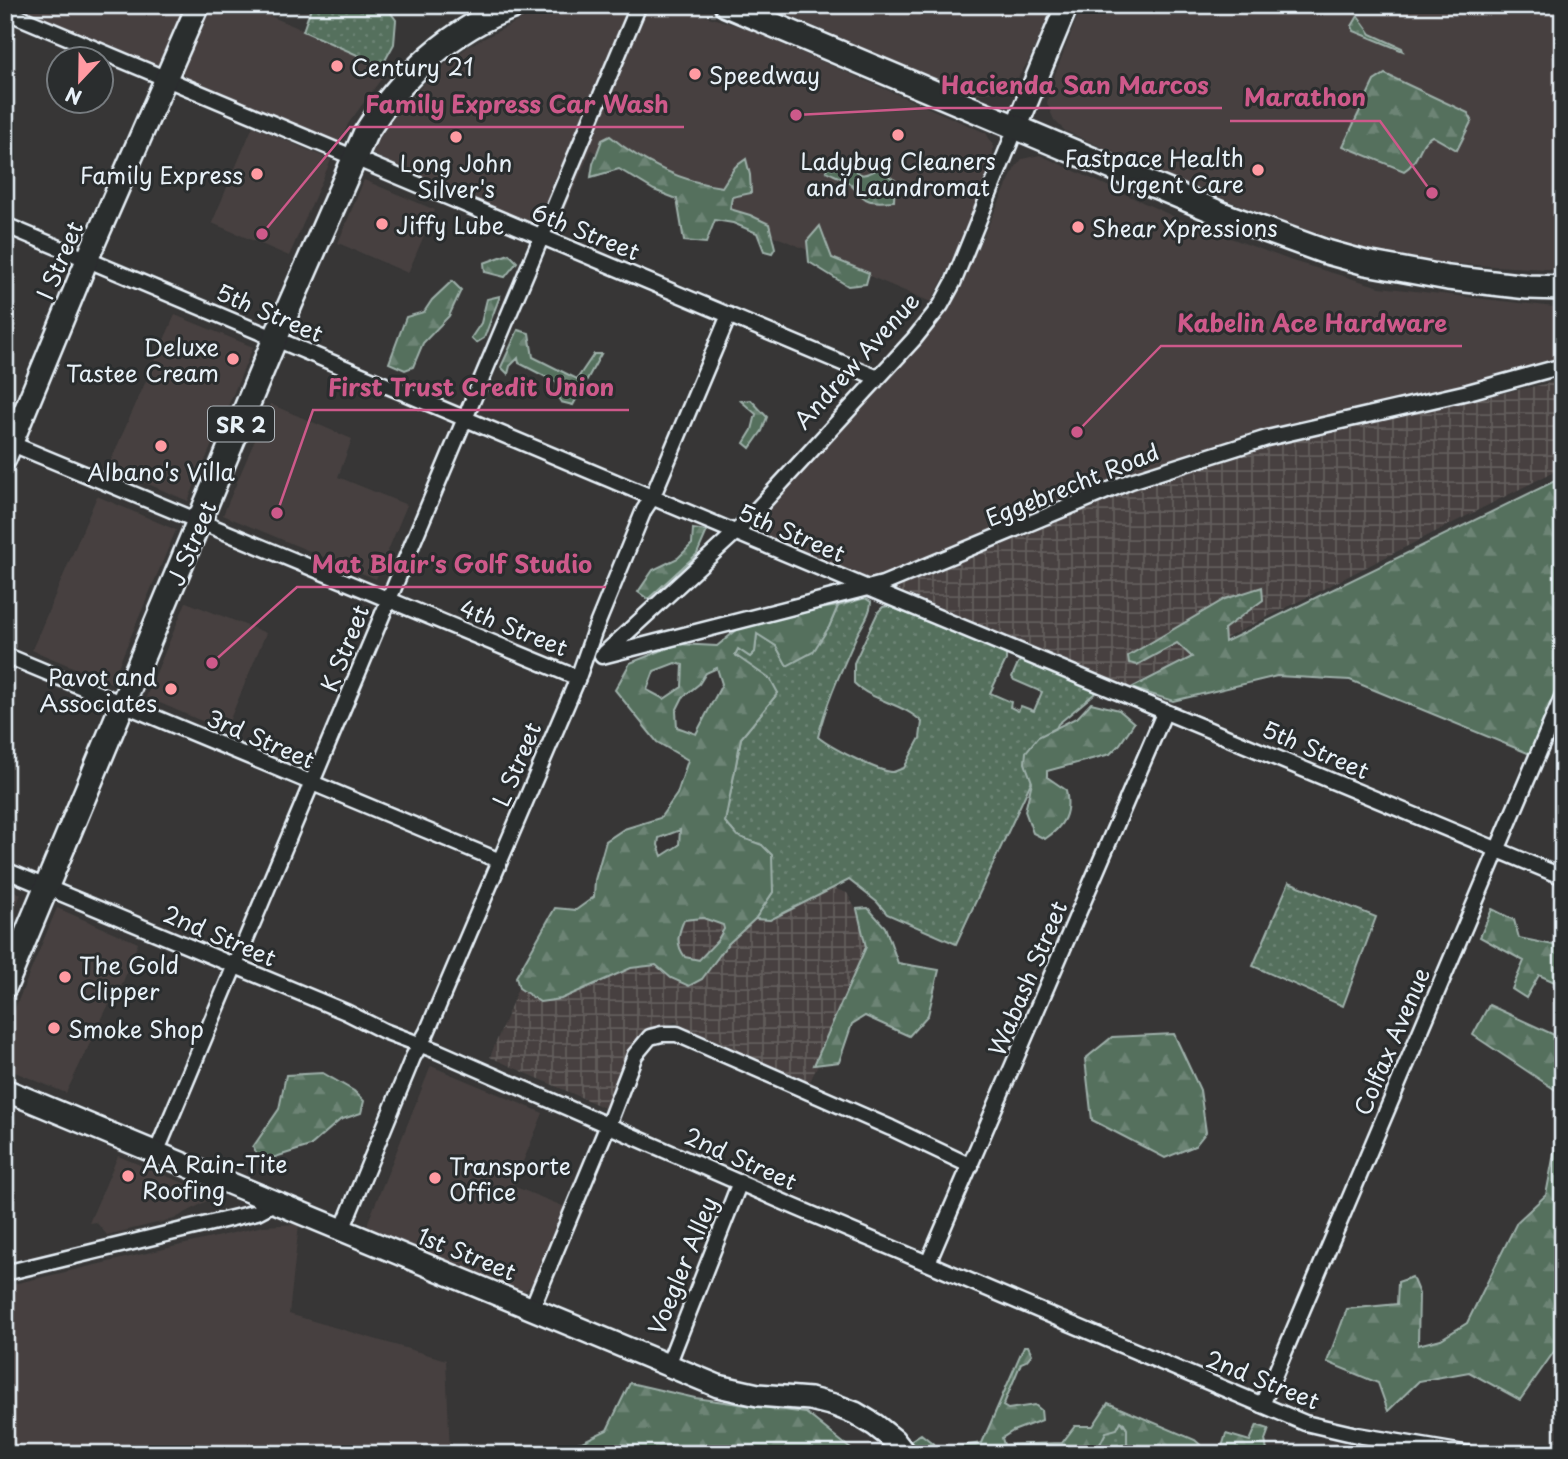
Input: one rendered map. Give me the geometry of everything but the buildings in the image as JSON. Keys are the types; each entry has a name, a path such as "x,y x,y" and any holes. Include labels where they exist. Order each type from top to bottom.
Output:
{"main road":[{"name":"J Street","path":"5,986 353,158 383,105 406,79 439,49 467,29 518,5"},
{"path":"726,5 1224,215 1323,251 1366,263 1448,278 1563,288"}],"street":[{"name":"I Street","path":"7,448 198,5"},
{"name":"K Street","path":"156,1153 639,5"},
{"name":"Andrew Avenue","path":"578,678 736,532 915,340 941,305 971,243 1067,5"},
{"name":"6th Street","path":"5,11 878,378"},
{"name":"5th Street","path":"5,225 1563,877"},
{"name":"L Street","path":"342,1230 413,1057 421,1045 578,678 644,510 652,498 729,315"},
{"name":"Eggebrecht Road","path":"602,656 867,588 951,557 1143,477 1267,438 1468,392 1563,366"},
{"name":"4th Street","path":"7,448 200,523 578,678"},
{"name":"3rd Street","path":"5,655 500,861"},
{"name":"Colfax Avenue","path":"1262,1405 1563,695"},
{"name":"Wabash Street","path":"928,1263 1165,710"},
{"name":"2nd Street","path":"5,870 1305,1423 1470,1454"},
{"path":"532,1308 635,1055 650,1037 677,1034 971,1166"},
{"name":"1st Street","path":"5,1090 718,1385 758,1395 810,1399 855,1413 894,1440 905,1454"},
{"name":"Voegler Alley","path":"668,1364 740,1182"},
{"path":"5,1273 257,1212 274,1203"}],"shaded area":[{"path":"11,5 188,5 164,60 157,66 116,49 116,46 109,46"},
{"path":"206,5 244,5 390,67 348,124 341,141 333,140 189,79 183,74 181,65"},
{"path":"569,5 656,5 679,8 745,28 986,133 993,145 993,160 959,249 931,302 660,188 591,150 555,231 528,220 502,214 372,154 371,150 398,112 431,76 469,46 520,20"},
{"path":"765,5 1053,5 1029,60 1015,83 1000,92 975,94"},
{"path":"1082,5 1563,5 1563,270 1440,263 1364,248 1301,229 1191,186 1065,131 1054,120 1047,103 1050,87"},
{"path":"253,126 331,160 289,256 212,223"},
{"path":"1040,155 1177,218 1292,261 1380,287 1563,308 1563,360 1224,444 1125,476 876,580 865,580 768,538 765,533 766,515 788,487 877,393 942,317 966,273 1015,168 1022,159"},
{"path":"364,180 435,210 408,273 338,243"},
{"path":"175,315 253,347 188,501 108,467"},
{"path":"1563,380 1563,467 1128,688 899,595 896,589 901,584 1153,480 1262,446"},
{"path":"270,404 352,439 338,477 407,505 376,579 223,515"},
{"path":"97,496 176,530 111,683 32,650"},
{"path":"186,602 266,633 225,731 146,697"},
{"path":"743,857 847,893 874,943 808,1086 713,1045 675,1022 640,1036 624,1058 605,1108 490,1057 530,959"},
{"path":"5,887 21,894 5,932"},
{"path":"57,908 138,943 121,987 107,1008 66,1093 5,1068 5,1032"},
{"path":"431,1066 543,1113 513,1186 565,1207 534,1282 525,1291 513,1293 368,1231 368,1222"},
{"path":"118,1156 214,1197 174,1219 107,1235 96,1222 89,1223"},
{"path":"299,1224 289,1314 446,1360 450,1454 5,1454 5,1286 263,1226"}],"green space":[{"path":"312,5 385,5 396,20 394,44 382,66 303,31"},
{"path":"1358,16 1371,34 1402,48 1403,51 1354,31 1352,26"},
{"path":"1385,74 1468,113 1472,120 1457,150 1432,136 1424,143 1410,167 1404,171 1343,146 1374,81"},
{"path":"610,136 635,154 677,176 722,187 735,167 746,159 751,193 732,197 730,209 769,224 775,248 772,253 764,251 757,233 733,223 715,220 706,243 684,241 677,199 654,190 619,169 591,177 602,140"},
{"path":"829,163 847,165 862,175 878,169 895,180 894,201 873,202 865,198 848,182 826,171"},
{"path":"820,226 832,258 869,273 866,284 848,286 809,262 807,241"},
{"path":"509,254 517,262 505,277 485,272 484,263"},
{"path":"452,281 461,290 449,316 423,343 413,367 405,370 389,363 406,317 424,312 432,300"},
{"path":"500,296 484,338 476,343 471,338 481,323 487,299"},
{"path":"518,330 529,333 533,357 577,379 594,354 601,354 573,405 561,402 557,396 559,387 556,382 519,363 518,358 510,366 508,374 501,367"},
{"path":"751,400 767,417 762,431 750,448 744,443 752,430 756,414 741,401"},
{"path":"1563,477 1563,674 1530,754 1350,680 1277,676 1173,701 1131,688 1192,657 1177,643 1137,665 1129,663 1128,656 1225,599 1262,587 1263,600 1224,629 1225,642"},
{"path":"693,529 707,531 697,554 648,599 638,592 653,570 678,558 692,544"},
{"path":"865,598 871,602 869,611 835,686 818,737 866,764 893,772 904,768 920,738 922,722 854,683 854,663 878,612 883,607 888,606 1006,653 1006,660 990,693 1011,702 1010,707 1018,711 1021,706 1034,711 1042,692 1012,677 1018,663 1023,659 1100,689 1058,724 956,944 887,914 877,902 849,880 770,920 755,919 773,892 762,845 737,836 725,822 741,738 778,693 734,656 738,649 750,657 755,652 757,633 776,646 787,665 829,627 838,606"},
{"path":"838,606 829,627 813,652 787,666 776,646 757,634 755,652 750,657 738,649 735,655 771,680 778,693 741,738 725,822 737,836 762,845 772,855 773,892 755,919 727,945 702,979 689,986 671,978 656,965 631,968 561,999 540,1002 519,988 516,977 555,908 576,910 594,897 595,880 606,841 624,829 660,818 677,794 688,760 657,742 615,690 630,663 678,644 717,646 738,629 788,614","holes":["675,663 683,665 682,687 664,699 647,690 654,671","717,668 722,684 696,734 677,727 676,711 683,697 699,684 706,673","680,830 679,845 662,856 658,845 659,838","703,918 723,925 724,929 717,941 699,960 685,957 680,948 679,934 684,920"]},
{"path":"1091,703 1119,710 1134,723 1110,754 1047,771 1047,777 1066,790 1068,806 1061,824 1045,839 1033,833 1025,811 1032,782 1025,763 1026,752 1038,737 1078,717"},
{"path":"1289,882 1376,917 1343,1006 1253,966"},
{"path":"868,908 885,927 898,963 939,970 928,1015 909,1036 865,1016 852,1024 839,1062 814,1065 866,947 857,909"},
{"path":"1492,909 1514,920 1519,938 1563,947 1563,979 1557,983 1539,975 1526,998 1512,989 1524,961 1480,937"},
{"path":"1489,1005 1563,1039 1563,1095 1473,1035"},
{"path":"1174,1034 1200,1090 1206,1132 1195,1146 1165,1158 1092,1120 1085,1059 1112,1037"},
{"path":"323,1073 354,1091 364,1101 361,1113 340,1120 310,1146 269,1159 258,1158 253,1147 279,1109 286,1075"},
{"path":"1563,1107 1563,1350 1558,1346 1520,1400 1469,1372 1419,1381 1388,1411 1378,1383 1327,1362 1347,1309 1397,1304 1398,1282 1412,1277 1419,1294 1418,1345 1441,1339 1467,1323 1517,1222 1546,1195"},
{"path":"1024,1346 1028,1346 1032,1354 1021,1363 1003,1406 1008,1409 1035,1405 1041,1410 1042,1420 1002,1438 1004,1445 1062,1443 1075,1426 1093,1426 1108,1403 1195,1440 1206,1450 1222,1447 1226,1434 1250,1441 1257,1425 1269,1429 1265,1440 1267,1451 1273,1454 914,1454 910,1441 921,1434 940,1449 982,1443","holes":["1121,1421 1127,1429 1127,1444 1113,1449 1102,1448 1100,1444 1106,1432 1117,1429"]},
{"path":"630,1383 695,1398 806,1413 857,1454 521,1454 582,1442 607,1430"},
{"path":"1121,1421 1127,1429 1127,1444 1113,1449 1102,1448 1099,1444 1106,1432"}],"place":[{"name":"Century 21","path":"337,66"},
{"name":"Speedway","path":"695,74"},
{"name":"Hacienda San Marcos","path":"796,115"},
{"name":"Ladybug Cleaners and Laundromat","path":"898,135"},
{"name":"Long John Silver's","path":"456,137"},
{"name":"Fastpace Health Urgent Care","path":"1258,170"},
{"name":"Family Express","path":"257,174"},
{"name":"Marathon","path":"1432,193"},
{"name":"Jiffy Lube","path":"382,224"},
{"name":"Shear Xpressions","path":"1078,227"},
{"name":"Family Express Car Wash","path":"262,234"},
{"name":"Deluxe Tastee Cream","path":"233,359"},
{"name":"Kabelin Ace Hardware","path":"1077,432"},
{"name":"Albano's Villa","path":"161,446"},
{"name":"First Trust Credit Union","path":"277,513"},
{"name":"Mat Blair's Golf Studio","path":"212,663"},
{"name":"Pavot and Associates","path":"171,689"},
{"name":"The Gold Clipper","path":"65,977"},
{"name":"Smoke Shop","path":"54,1028"},
{"name":"AA Rain-Tite Roofing","path":"128,1176"},
{"name":"Transporte Office","path":"435,1178"}]}
